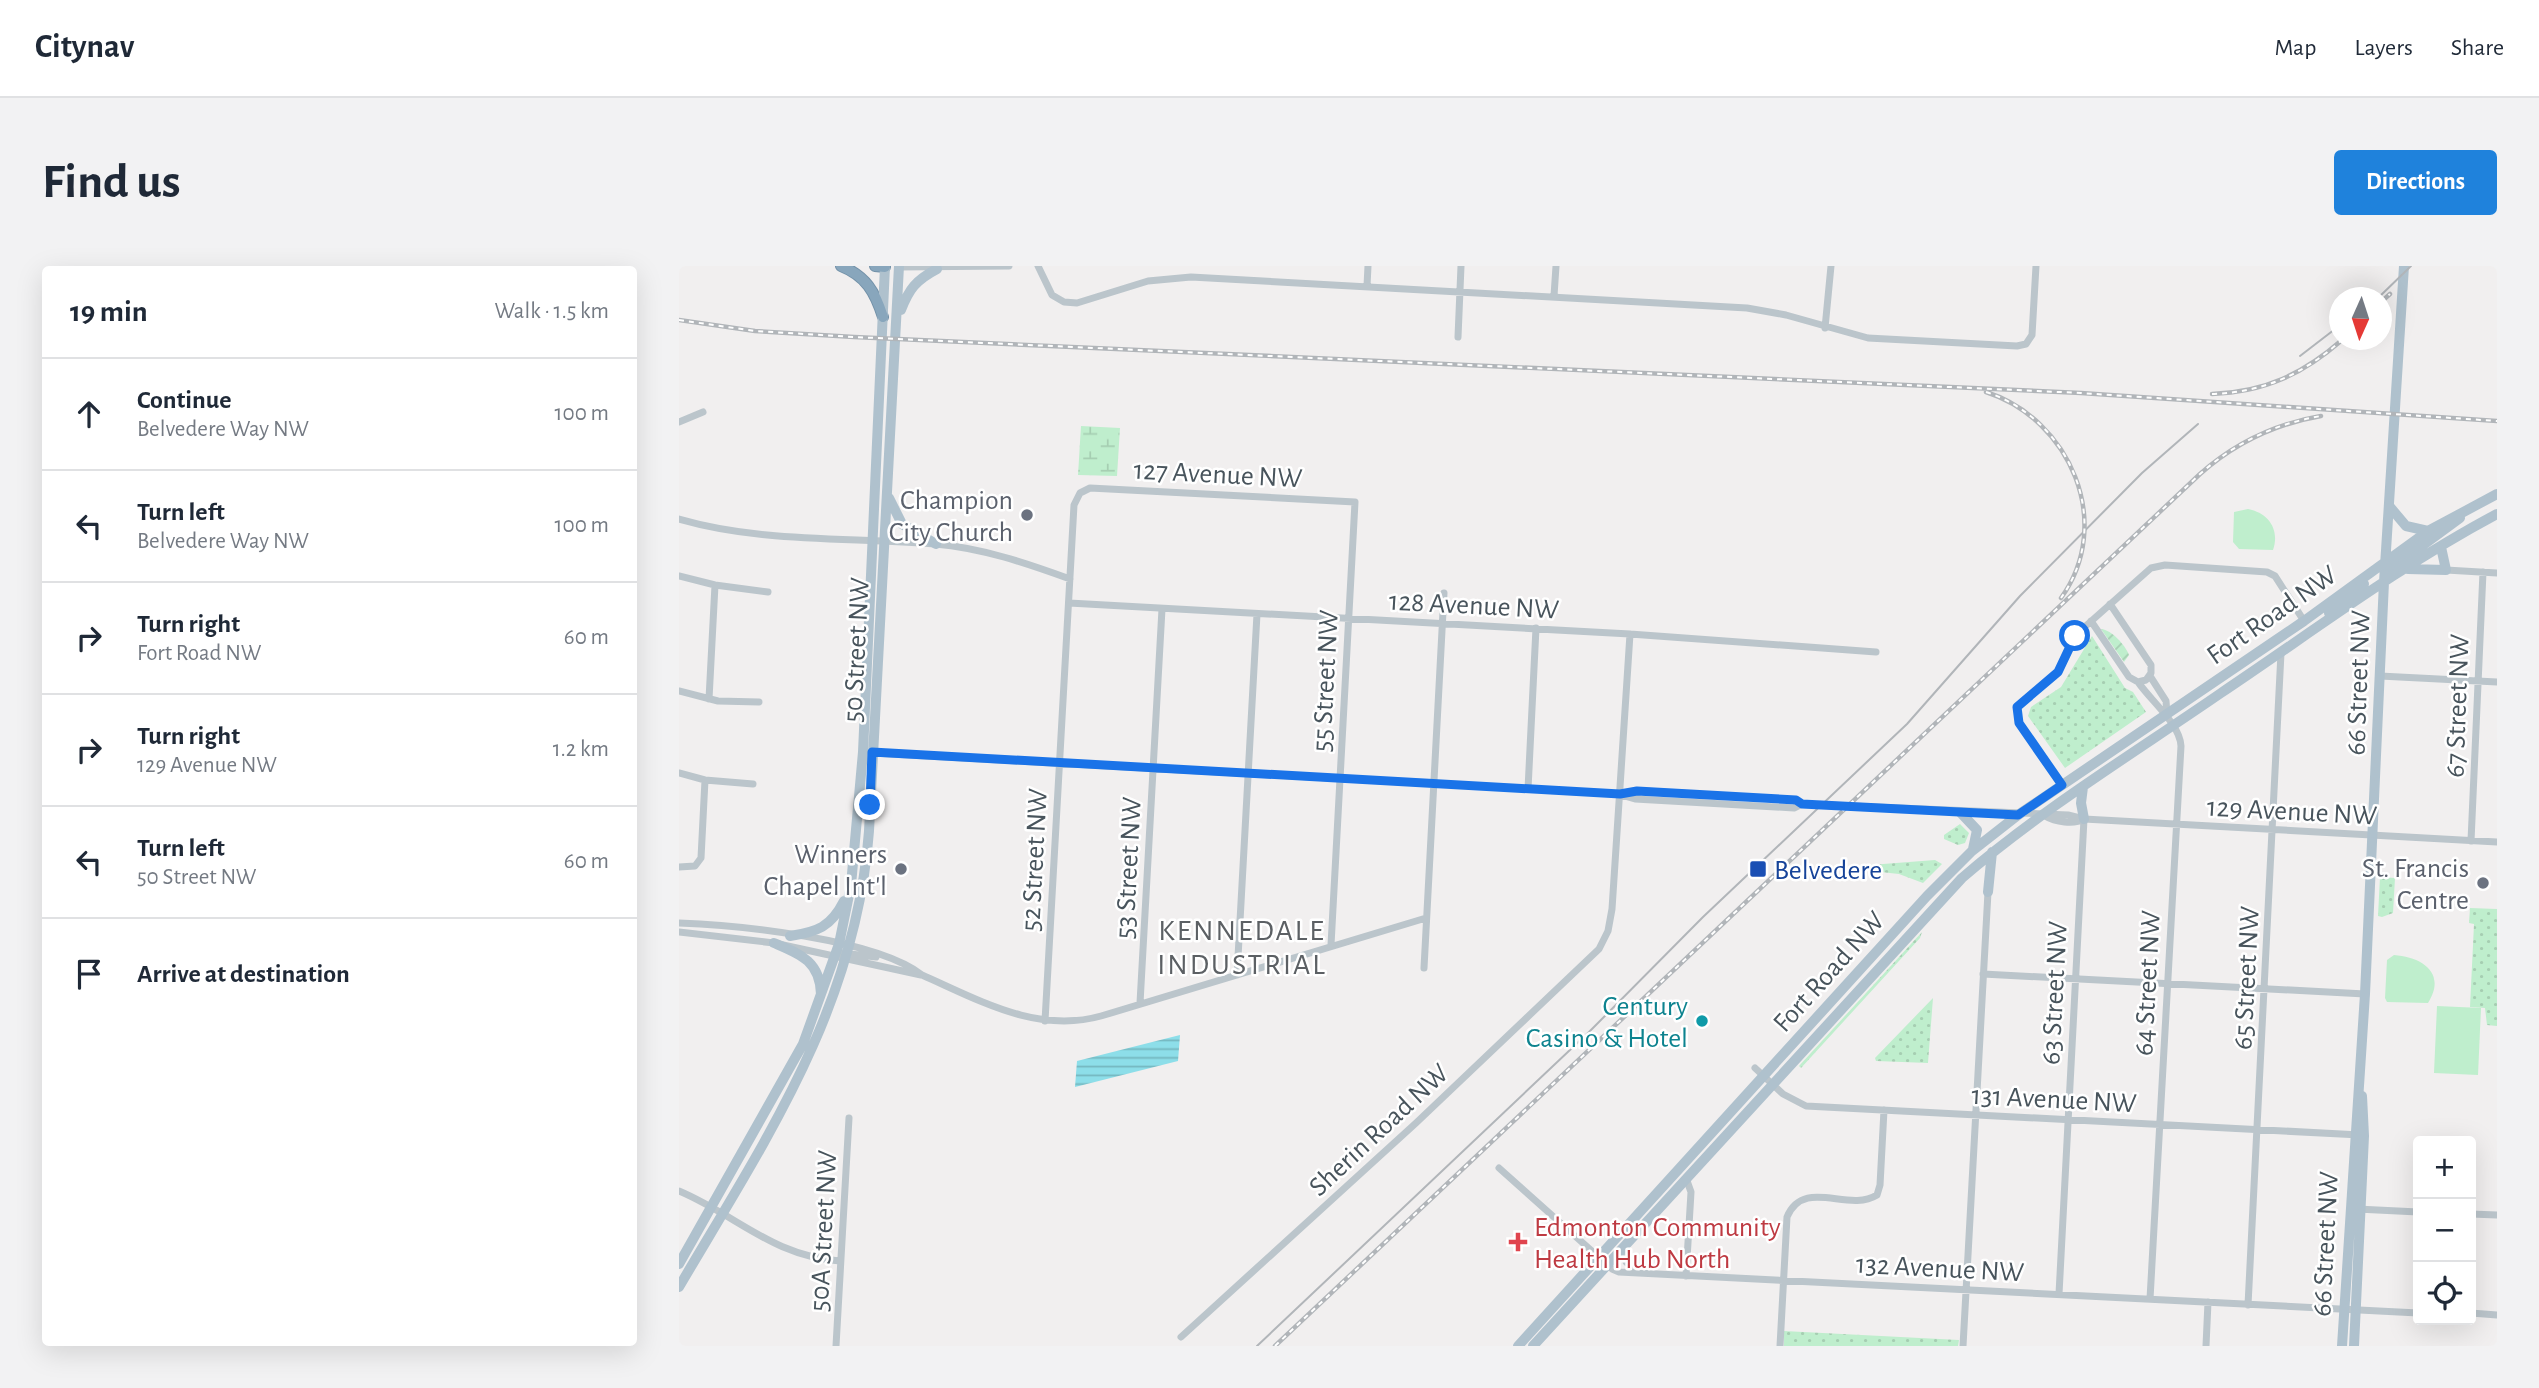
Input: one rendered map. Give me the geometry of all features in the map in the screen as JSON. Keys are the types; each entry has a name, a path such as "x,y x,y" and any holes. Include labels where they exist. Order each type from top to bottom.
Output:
{"highway":[{"path":"841,266 855,271 874,291 883,317"},
{"path":"875,266 885,266"}],"main road":[{"name":"50 Street NW","path":"679,1287 801,1077 846,951 866,861 873,541 885,266"},
{"path":"885,266 899,267"},
{"name":"66 Street NW","path":"2354,1346 2361,1209 2360,1060 2374,835 2384,582 2404,266"},
{"name":"50 Street NW","path":"846,951 851,885 868,752 885,541 899,267"},
{"path":"897,320 909,289 920,278 937,269"},
{"path":"887,492 902,524 936,544"},
{"name":"Fort Road NW","path":"1533,1346 1760,1071 1972,851 2018,815 2304,621 2387,558 2427,531 2497,494"},
{"path":"2390,507 2406,526 2427,531"},
{"path":"2384,582 2396,565 2472,508"},
{"name":"Fort Road NW","path":"1518,1346 1602,1260 1626,1244 1962,878 1992,852 2042,815 2384,582 2497,514"},
{"path":"2406,569 2446,570 2441,547"},
{"path":"2308,634 2366,583 2387,558"},
{"path":"2083,787 2081,803 2084,819"},
{"path":"1959,812 1977,830 1972,851"},
{"path":"1988,892 1992,852"},
{"path":"1962,878 1981,876 1988,892"},
{"path":"790,936 823,929 836,916 851,885"},
{"path":"774,943 801,954 812,963 820,978 821,999"},
{"name":"50 Street NW","path":"679,1264 793,1064 821,999 836,955 846,951"},
{"name":"66 Street NW","path":"2342,1346 2349,1209 2359,1135"}],"street":[{"path":"899,267 937,269 1009,266"},
{"path":"1038,266 1052,295 1073,303 1148,281 1175,277 1762,309 1868,338 2017,346 2026,344 2032,335 2036,266"},
{"path":"1367,286 1368,266"},
{"path":"1458,337 1461,266"},
{"path":"1554,296 1556,266"},
{"path":"1825,328 1831,266"},
{"path":"679,422 703,412"},
{"name":"127 Avenue NW","path":"1080,493 1090,488 1107,488 1355,502"},
{"name":"52 Street NW","path":"1045,1021 1074,505 1080,493"},
{"name":"55 Street NW","path":"1331,946 1355,502"},
{"path":"679,519 745,533 936,544 1011,559 1070,579"},
{"path":"2062,785 2019,723 2017,707 2023,699 2053,678 2075,636 2141,574 2155,566 2263,570 2275,576 2304,621"},
{"path":"2446,570 2497,573"},
{"name":"67 Street NW","path":"2471,841 2483,572"},
{"path":"679,576 715,585 768,592"},
{"path":"709,699 715,585"},
{"path":"1424,968 1444,593"},
{"name":"128 Avenue NW","path":"1069,603 1536,628 1876,652"},
{"path":"2110,604 2149,662 2150,676 2166,701 2167,714"},
{"name":"53 Street NW","path":"1140,1003 1162,609"},
{"path":"1237,975 1257,614"},
{"path":"2091,621 2129,677 2138,682 2156,708 2167,714"},
{"path":"1528,789 1536,628"},
{"path":"1620,794 1630,634"},
{"name":"65 Street NW","path":"2248,1304 2281,653"},
{"path":"2138,682 2150,676"},
{"path":"2380,676 2497,682"},
{"path":"679,691 709,699 759,702"},
{"name":"64 Street NW","path":"2150,1299 2181,746 2167,714"},
{"name":"129 Avenue NW","path":"868,752 1620,794 1635,799 1794,808 1802,804 2079,816 2084,819 2497,842"},
{"path":"679,774 705,780 753,784"},
{"path":"679,867 698,864 702,854 705,780"},
{"name":"Sherin Road NW","path":"1181,1338 1416,1123 1599,949 1611,917 1620,794"},
{"name":"63 Street NW","path":"2059,1294 2084,819"},
{"path":"1963,1346 1988,892"},
{"path":"679,923 790,936 922,975 1006,1011 1045,1021 1083,1020 1426,918"},
{"path":"679,932 774,943 836,955"},
{"path":"846,951 883,957 912,967 922,975"},
{"path":"1983,974 2365,994"},
{"name":"131 Avenue NW","path":"1760,1071 1797,1103 1806,1106 2359,1135"},
{"path":"1780,1346 1787,1217 1795,1203 1812,1196 1865,1199 1877,1195 1880,1185 1884,1110"},
{"name":"50A Street NW","path":"836,1346 849,1118"},
{"name":"132 Avenue NW","path":"1499,1168 1617,1272 2413,1313"},
{"path":"1686,1178 1691,1192 1686,1276"},
{"path":"679,1191 785,1250 811,1258 840,1261"},
{"path":"2349,1209 2413,1212"},
{"path":"2476,1214 2497,1216"},
{"path":"1626,1244 1627,1264 1640,1273"},
{"path":"2206,1346 2208,1302"},
{"path":"2476,1313 2496,1314"}],"green space":[{"path":"1081,426 1120,428 1117,476 1078,475"},
{"path":"2248,509 2262,514 2271,524 2275,536 2273,550 2239,549 2233,542 2234,512"},
{"path":"2101,629 2114,635 2124,647 2129,655 2124,662"},
{"path":"2092,636 2125,688 2133,692 2146,712 2065,768 2028,716 2031,707 2061,687"},
{"path":"1960,824 1969,833 1965,843 1958,845 1944,839 1944,835"},
{"path":"1935,860 1942,864 1923,883 1899,874 1871,871 1868,868 1870,865"},
{"path":"2380,877 2395,878 2393,913 2382,917 2378,916"},
{"path":"2470,908 2497,909 2497,1026 2487,1025 2485,1008 2470,1007 2474,924 2469,923"},
{"path":"1922,932 1920,938 1801,1068 1799,1066"},
{"path":"2394,955 2414,959 2429,968 2435,983 2428,1003 2387,1002 2387,960"},
{"path":"1933,998 1928,1063 1876,1061 1875,1058"},
{"path":"2437,1006 2481,1008 2478,1075 2434,1073"},
{"path":"1784,1331 1959,1340 1958,1346 1784,1346"}],"water":[{"path":"1180,1035 1178,1061 1075,1087 1077,1061"}],"tram line":[{"path":"2389,287 2411,266"},
{"path":"2300,356 2329,334"},
{"path":"1257,1346 1589,1032 1703,917 1907,724 2020,596 2142,473 2198,424"}],"railway":[{"path":"679,320 755,331 854,337 2081,393 2497,421"},
{"path":"2212,394 2231,393 2266,385 2298,372 2330,350"},
{"path":"1986,392 2016,406 2041,425 2061,449 2075,477 2083,507 2084,538 2077,569 2061,598"},
{"path":"1275,1346 2200,474 2227,453 2256,436 2287,424 2321,416"}],"place":[{"name":"Champion City Church","path":"1027,515"},
{"name":"Winners Chapel Int'l","path":"901,869"},
{"name":"Belvedere","path":"1758,869"},
{"name":"St. Francis Centre","path":"2483,883"},
{"name":"Century Casino & Hotel","path":"1702,1021"},
{"name":"Edmonton Community Health Hub North","path":"1518,1242"}],"district":[{"name":"KENNEDALE INDUSTRIAL","path":"1242,947"}],"route":[{"path":"870,805 872,752 1620,794 1637,791 1796,800 1802,804 2018,815 2062,785 2019,723 2017,707 2023,699 2047,684 2058,672 2075,636"}]}
